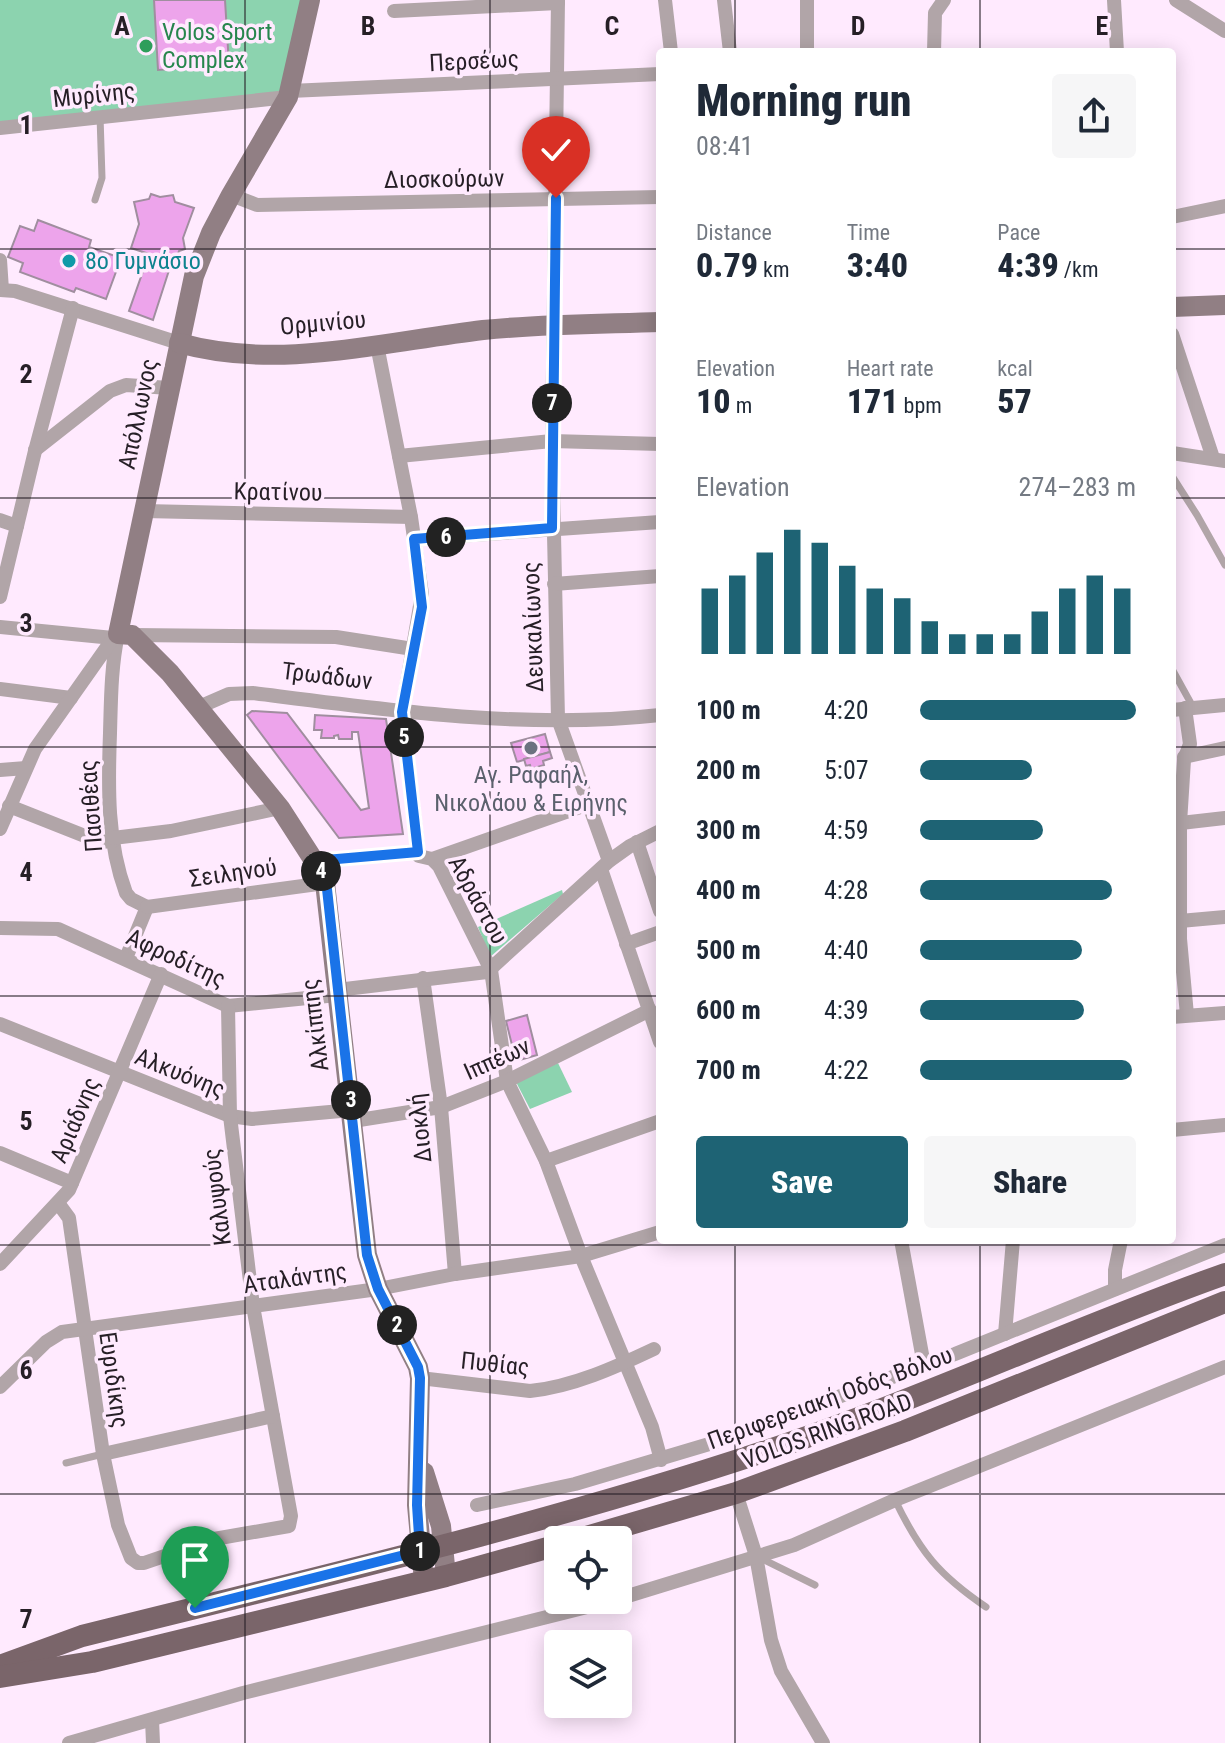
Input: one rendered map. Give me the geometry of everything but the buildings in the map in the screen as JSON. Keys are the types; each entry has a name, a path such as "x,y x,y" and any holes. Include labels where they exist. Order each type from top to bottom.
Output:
{"main road":[{"name":"Περιφερειακή Οδός Βόλου","path":"445,1544 640,1492 768,1450 1225,1274"},
{"name":"VOLOS RING ROAD","path":"624,1526 736,1493 905,1431 1225,1302"},
{"path":"0,1666 82,1636 445,1544"},
{"path":"0,1677 92,1662 544,1549"}],"street":[{"name":"Απόλλωνος","path":"0,829 40,742 121,636 189,294 202,255 231,195 289,94 310,0"},
{"path":"665,0 671,48"},
{"path":"724,0 730,48"},
{"path":"807,0 807,48"},
{"path":"1114,0 1117,48"},
{"path":"1176,0 1225,31"},
{"path":"394,11 558,1"},
{"name":"Δευκαλίωνος","path":"558,1 552,441 558,719 589,804 626,944 656,1029"},
{"path":"934,48 935,13 942,1"},
{"name":"Περσέως","path":"289,94 656,74"},
{"name":"Μυρίνης","path":"0,128 289,94"},
{"name":"Διοσκούρων","path":"231,195 257,205 656,197"},
{"path":"1176,216 1225,206"},
{"path":"0,260 1,290"},
{"name":"Ορμινίου","path":"1,290 15,291 73,308 179,343 215,352 253,355 302,354 480,331 553,325 656,322"},
{"path":"1176,307 1225,305"},
{"path":"0,597 73,308"},
{"name":"Αδράστου","path":"377,345 411,517 422,594 402,712 425,855 439,866 491,970 507,1081 546,1161 581,1256 652,1427 661,1460"},
{"path":"1176,345 1219,459 1176,454"},
{"path":"35,451 110,391 126,385 169,388"},
{"path":"399,456 552,441 656,444"},
{"name":"Κρατίνου","path":"144,511 411,517"},
{"path":"0,520 17,526"},
{"path":"414,539 656,522"},
{"path":"554,584 656,576"},
{"path":"0,627 121,636 336,637 413,649"},
{"path":"121,636 157,658 199,707"},
{"name":"Πασιθέας","path":"121,636 111,687 108,786 113,840 126,893 147,907"},
{"path":"0,689 71,698"},
{"name":"Τρωάδων","path":"199,707 229,694 253,693 402,712 558,719 656,715"},
{"path":"1225,705 1183,708 1190,744 1184,757 1176,824 1176,888 1180,921 1179,1016 1225,1013"},
{"name":"Αλκίππης","path":"199,707 280,808 325,883 367,1255 378,1289 418,1367 420,1461"},
{"path":"1184,757 1225,748"},
{"path":"0,770 26,768"},
{"path":"314,861 425,855 589,804"},
{"path":"9,806 100,842 280,808"},
{"path":"1176,824 1225,818"},
{"path":"491,970 605,865 637,842 656,833"},
{"path":"637,842 656,899"},
{"name":"Σειληνού","path":"147,907 325,883"},
{"path":"126,958 147,907"},
{"path":"1180,921 1225,917"},
{"name":"Αφροδίτης","path":"0,928 58,929 228,1006 491,970"},
{"path":"626,944 656,933"},
{"name":"Αριάδνης","path":"0,1264 58,1203 72,1183 161,974"},
{"name":"Διοκλή","path":"423,978 441,1107 455,1274"},
{"name":"Καλυψούς","path":"135,1562 144,1563 201,1542 285,1528 292,1523 253,1306 230,1116 228,1006"},
{"name":"Ιππέων","path":"352,1115 441,1107 507,1081 650,1010"},
{"name":"Αλκυόνης","path":"0,1024 230,1116 252,1119 352,1115"},
{"path":"546,1161 656,1122"},
{"path":"1176,1130 1225,1125"},
{"path":"0,1153 72,1183"},
{"name":"Ευριδίκης","path":"58,1203 69,1218 103,1454 118,1525 129,1555 135,1562"},
{"name":"Αταλάντης","path":"0,1387 52,1337 62,1332 378,1289 455,1274 581,1256 656,1233"},
{"path":"902,1244 924,1365"},
{"path":"1005,1334 1013,1244"},
{"path":"1115,1289 1120,1244"},
{"path":"477,1505 575,1484 661,1460 789,1416 1005,1334 1225,1245"},
{"name":"Πυθίας","path":"420,1378 530,1391 547,1390 625,1363 654,1349"},
{"path":"632,1595 794,1545 895,1500 1225,1367"},
{"path":"103,1454 273,1416"},
{"path":"420,1461 445,1544 435,1578"},
{"path":"420,1461 417,1505 420,1551 435,1578"},
{"path":"736,1493 756,1556 771,1640 781,1671 823,1743"},
{"path":"69,1743 243,1693 560,1614"},
{"path":"152,1720 153,1743"}],"lane":[{"path":"95,200 102,178 100,116"},
{"path":"1176,483 1225,565"},
{"path":"1176,683 1183,708"},
{"path":"66,1463 103,1454"},
{"path":"895,1500 919,1544 946,1579 986,1607"},
{"path":"756,1556 815,1585"}],"green space":[{"name":"Volos Sport Complex","path":"0,0 301,0 283,93 0,123"},
{"path":"562,890 563,894 490,957 478,927"},
{"path":"558,1063 572,1092 530,1109 516,1082"}],"place":[{"name":"Volos Sport Complex","path":"146,46"},
{"name":"8ο Γυμνάσιο","path":"69,261"},
{"name":"Αγ. Ραφαήλ, Νικολάου & Ειρήνης","path":"531,748"}],"route":[{"path":"195,1608 420,1551 417,1505 420,1480 420,1378 418,1367 378,1289 367,1255 327,889 314,861 418,852 402,712 422,607 414,539 552,528 556,198"}]}
